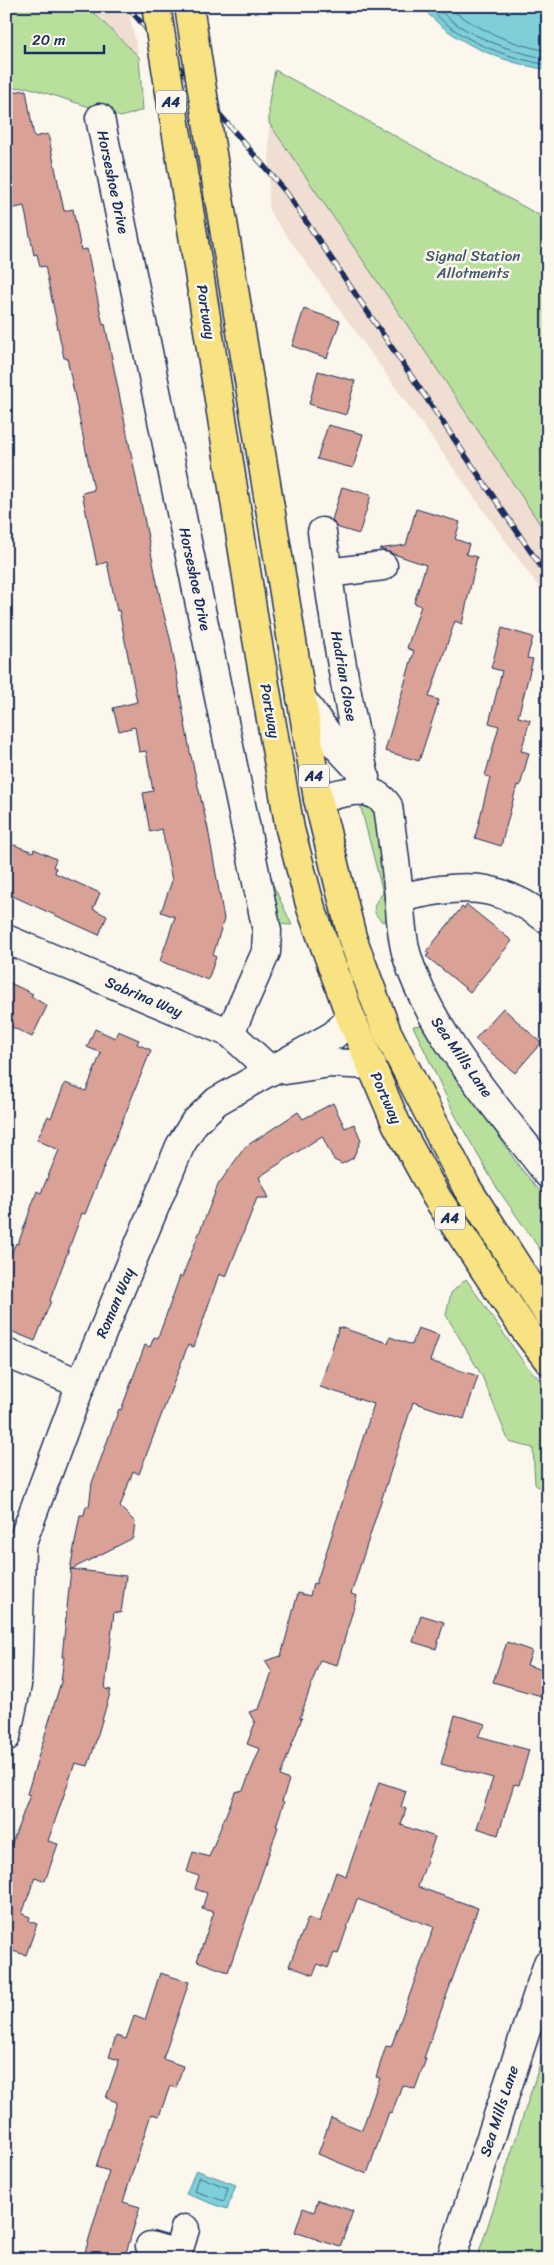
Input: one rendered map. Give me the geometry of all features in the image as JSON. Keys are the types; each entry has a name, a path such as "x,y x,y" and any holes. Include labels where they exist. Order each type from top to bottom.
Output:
{"highway":[{"name":"Portway","path":"156,6 255,628 290,829 314,915 351,1018 396,1123 436,1198 522,1326 548,1360"},
{"name":"Portway","path":"189,6 318,799 352,937 387,1032 467,1188 548,1314"}],"street":[{"name":"Horseshoe Drive","path":"100,118 267,931 266,952 230,1034"},
{"name":"Hadrian Close","path":"322,532 353,728 373,787"},
{"path":"328,573 383,566"},
{"name":"Hadrian Close","path":"301,698 330,738 388,806 400,898 401,928"},
{"path":"318,799 373,787"},
{"path":"400,898 442,888 472,888 496,892 527,904 548,920"},
{"name":"Sea Mills Lane","path":"401,928 406,954 416,983 429,1011 466,1065 548,1174"},
{"name":"Sabrina Way","path":"6,939 230,1034 271,1071"},
{"name":"Roman Way","path":"6,1572 21,1545 81,1384 180,1146 194,1123 217,1101 334,1035 351,1018"},
{"name":"Roman Way","path":"271,1071 330,1063 372,1066"},
{"path":"6,1353 81,1384"},
{"path":"6,1737 16,1685 21,1545"},
{"name":"Sea Mills Lane","path":"451,2259 548,1963"},
{"path":"150,2246 180,2247"}],"shaded area":[{"path":"89,6 127,6 139,57"},
{"path":"269,123 429,357 548,536 548,600 269,211"}],"green space":[{"path":"6,6 87,6 139,57 143,110 121,117 27,87 6,89"},
{"name":"Signal Station Allotments","path":"275,70 548,220 548,536 429,357 269,123 269,101"},
{"path":"359,800 376,807 388,919 383,922 376,915 374,908 383,893"},
{"path":"261,859 292,925 273,924"},
{"path":"423,1025 519,1166 548,1201 548,1261 495,1185 454,1113 413,1026"},
{"path":"466,1279 524,1363 548,1388 548,1497 535,1484 533,1448 509,1442 482,1376 446,1315 451,1293"},
{"path":"548,2039 548,2259 477,2259"}],"water":[{"path":"421,6 548,6 548,70 513,62 479,49 447,30"},
{"path":"196,2170 236,2185 227,2209 186,2194"}],"building":[{"path":"26,90 34,137 48,134 64,211 73,209 81,250 87,249 103,325 105,324 162,607 171,642 190,752 208,829 224,919 213,955 216,957 208,980 160,961 175,917 161,912 172,881 162,829 150,832 143,793 153,791 146,751 139,752 135,727 119,731 113,708 137,702 119,610 117,611 107,562 97,565 82,493 94,490 67,358 64,358 45,266 40,267 37,254 34,255 24,206 6,210 6,93"},
{"path":"304,309 340,321 327,358 292,346"},
{"path":"318,371 355,381 346,415 309,404"},
{"path":"328,425 363,434 353,468 317,459"},
{"path":"342,487 371,495 359,534 336,527 332,520"},
{"path":"416,509 460,522 455,539 469,544 466,554 477,557 462,624 455,621 429,697 439,700 419,761 385,751 414,651 407,648 421,606 414,603 426,565 379,549 406,545"},
{"path":"502,628 533,637 527,658 533,659 518,717 530,720 521,751 529,753 520,786 517,785 501,846 475,838 490,777 485,776 499,726 489,723 502,671 491,668"},
{"path":"6,842 33,852 34,849 56,859 53,867 56,868 55,873 100,893 93,909 107,916 99,935 6,893"},
{"path":"467,905 512,941 470,992 426,956 429,954 426,952 462,907 464,909"},
{"path":"6,981 33,994 31,996 47,1006 32,1037 6,1024"},
{"path":"503,1008 541,1043 515,1073 475,1039"},
{"path":"95,1029 115,1038 118,1031 139,1040 137,1044 151,1050 85,1214 82,1213 35,1341 6,1329 6,1266 16,1243 18,1244 37,1191 41,1193 59,1150 37,1140 48,1116 51,1118 65,1083 86,1091 101,1053 87,1047"},
{"path":"333,1103 345,1128 354,1124 361,1140 353,1158 342,1164 334,1160 322,1136 259,1177 269,1198 257,1198 226,1277 219,1274 194,1347 188,1345 139,1474 133,1471 120,1507 135,1522 133,1538 70,1570 80,1515 84,1515 86,1506 89,1507 92,1483 119,1409 121,1410 145,1345 150,1347 154,1337 158,1338 180,1276 182,1277 218,1185 245,1147 298,1112 303,1119"},
{"path":"339,1327 388,1343 390,1337 412,1345 418,1328 439,1335 430,1361 478,1376 464,1419 413,1402 351,1594 357,1596 337,1665 320,1660 300,1718 302,1718 280,1776 289,1780 276,1826 278,1827 228,1972 197,1961 214,1912 202,1909 207,1893 195,1889 199,1876 187,1872 193,1852 209,1857 235,1792 243,1790 260,1749 247,1744 255,1723 249,1712 259,1709 272,1672 265,1661 281,1656 298,1593 310,1596 313,1583 316,1584 374,1404 320,1387"},
{"path":"71,1569 126,1576 121,1613 114,1612 105,1689 111,1690 88,1766 75,1763 48,1841 58,1844 45,1881 35,1877 22,1914 30,1917 29,1921 37,1924 26,1955 6,1949 6,1859 30,1795 27,1794 61,1682"},
{"path":"421,1615 444,1622 436,1649 413,1642"},
{"path":"507,1642 532,1651 527,1665 548,1672 548,1698 493,1682"},
{"path":"455,1715 486,1724 478,1736 529,1750 519,1785 514,1784 498,1835 477,1828 493,1778 441,1764"},
{"path":"379,1782 406,1791 401,1807 406,1809 401,1825 435,1837 418,1887 478,1908 424,2058 426,2059 415,2089 402,2085 392,2113 389,2112 367,2174 318,2154 331,2118 362,2130 380,2078 376,2077 386,2046 391,2047 434,1927 357,1899 338,1954 334,1953 328,1968 318,1964 313,1975 289,1966 308,1918 319,1922 336,1872 346,1876"},
{"path":"160,1973 189,1982 163,2059 183,2066 176,2088 170,2086 159,2116 151,2114 123,2202 140,2207 124,2259 83,2259 109,2171 96,2167 117,2102 106,2098 119,2060 109,2057 116,2036 126,2039 134,2016 145,2020"},
{"path":"318,2200 353,2211 340,2247 295,2232 303,2208 314,2212"}],"railway":[{"path":"127,6 286,192 548,577"}]}
